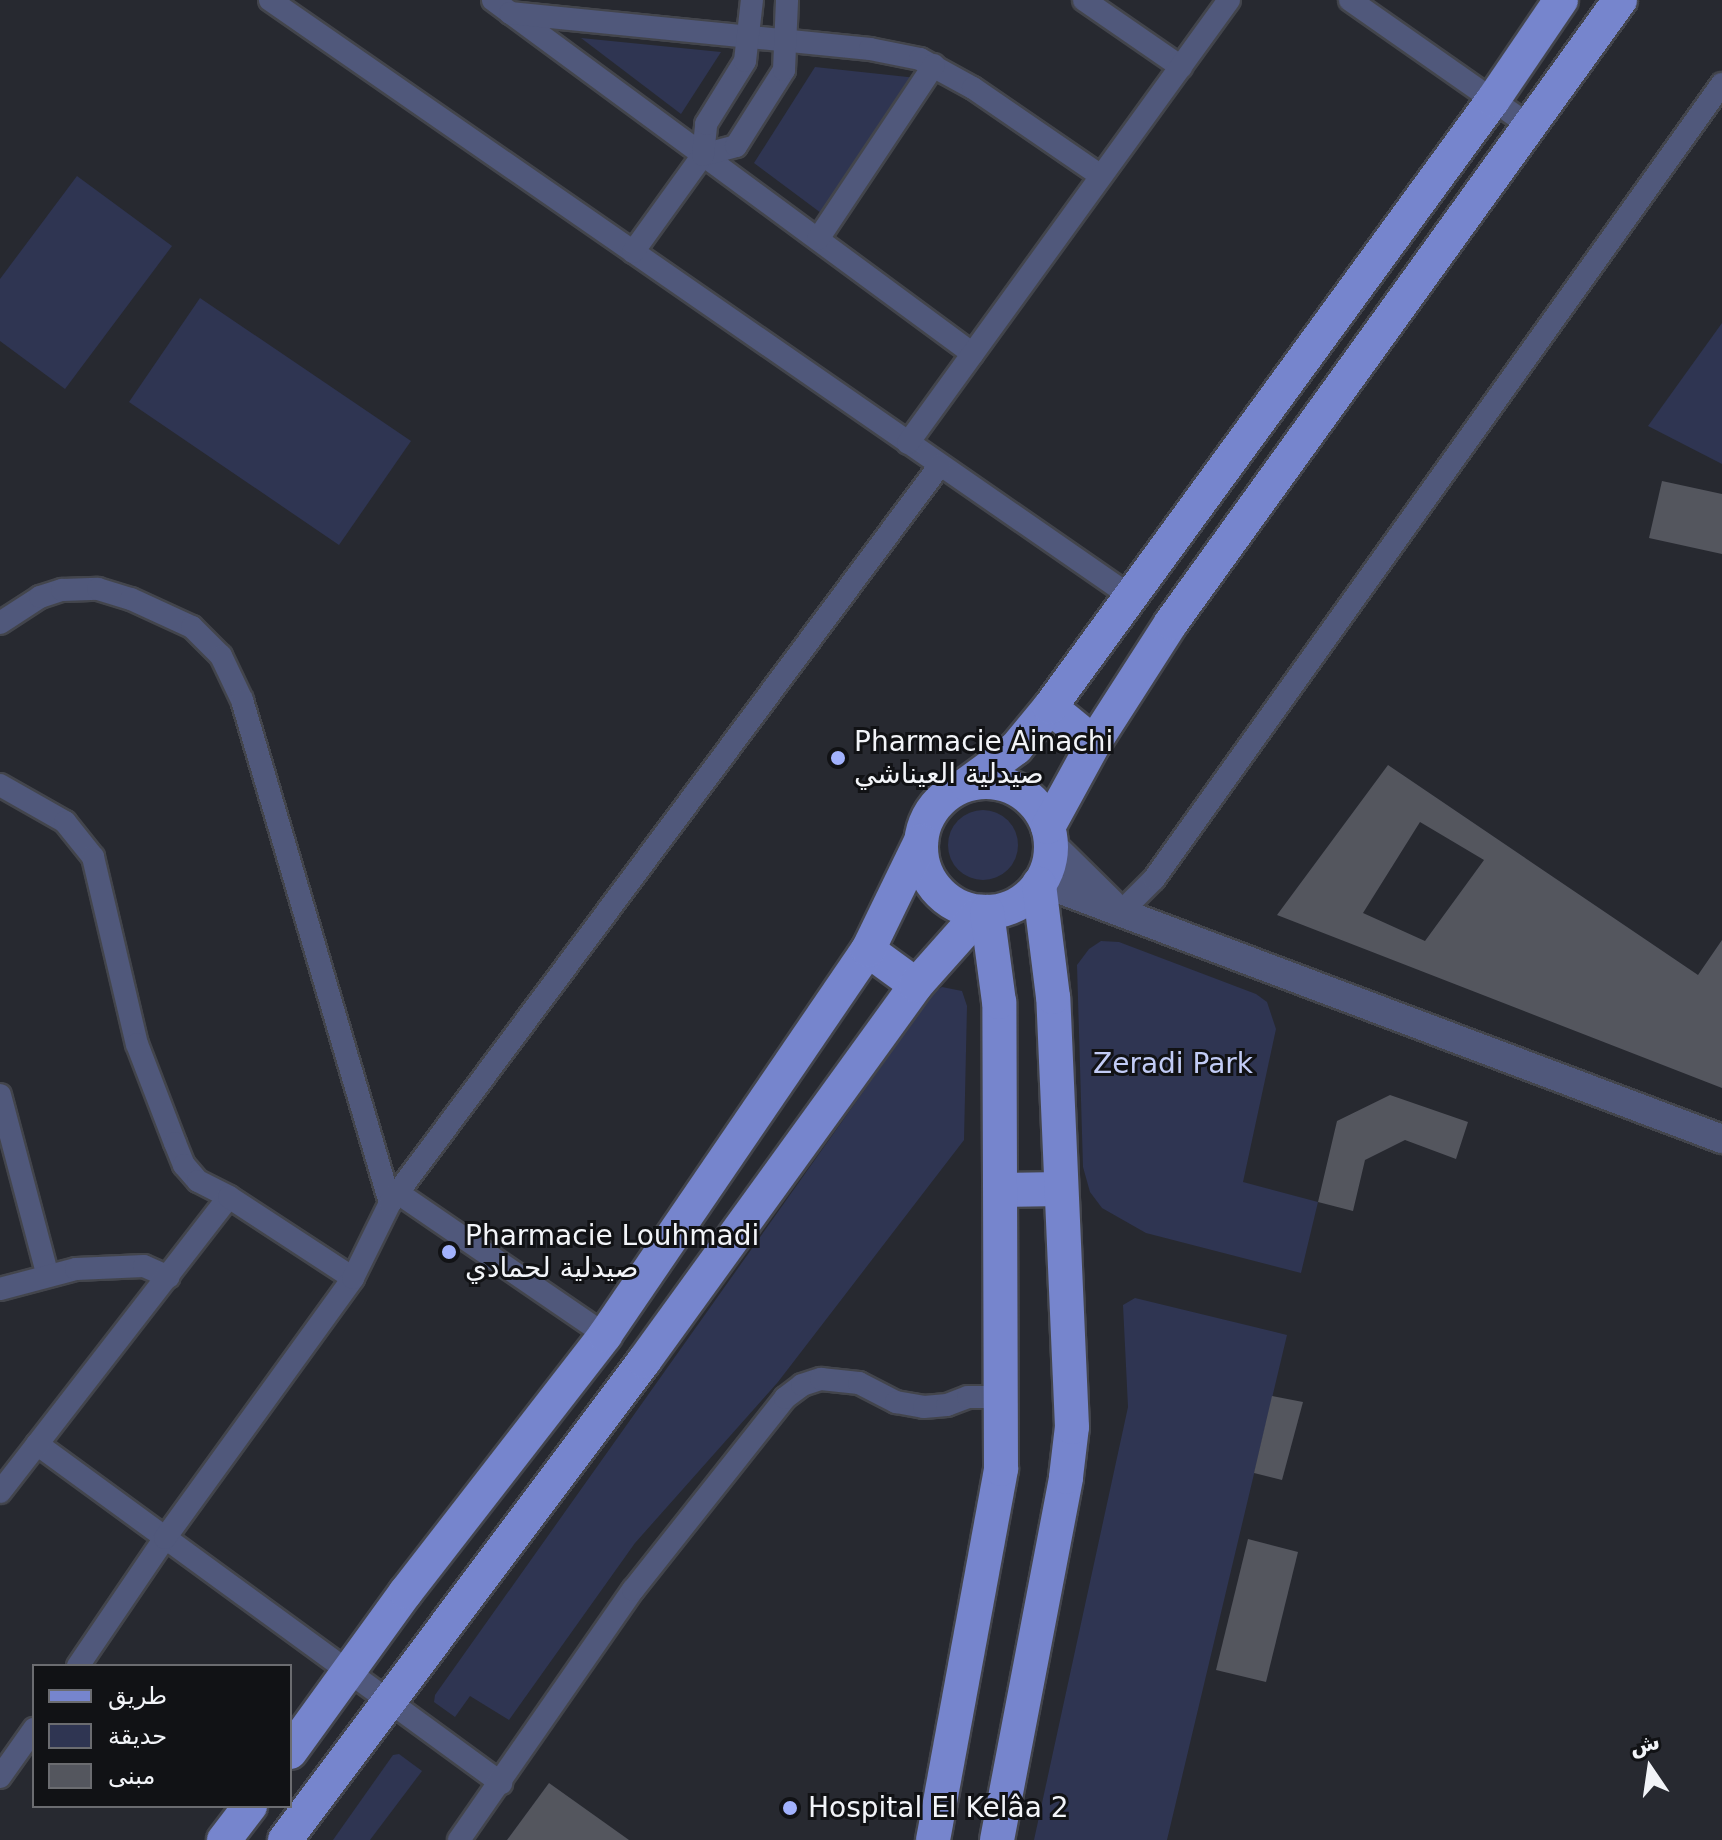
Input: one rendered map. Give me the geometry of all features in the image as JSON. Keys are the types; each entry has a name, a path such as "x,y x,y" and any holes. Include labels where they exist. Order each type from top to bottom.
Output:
{"main road":[{"path":"341,1769 294,1747 605,1335 868,950 935,806 1016,748 1050,707 1493,100 1561,0"},
{"path":"1049,836 1094,743 1171,623 1620,0"},
{"path":"1050,707 1094,743"},
{"path":"921,841 922,861 930,880 943,896 961,907 984,912 1017,904 1040,883 1049,864 1049,836 1039,809 1025,795 1007,785 987,782 967,784"},
{"path":"997,1840 1066,1477 1072,1427 1053,997 1040,883"},
{"path":"285,1840 644,1361 916,985 984,912"},
{"path":"933,1840 1001,1469 999,1002 984,912"},
{"path":"868,950 916,985"},
{"path":"999,1002 1053,997"},
{"path":"1002,1190 1060,1189"},
{"path":"224,1840 248,1808"}],"street":[{"path":"270,0 1130,596"},
{"path":"633,252 703,155 706,124 745,61 752,0"},
{"path":"703,155 736,146 784,70 787,0"},
{"path":"1084,0 1181,67"},
{"path":"908,443 1229,0"},
{"path":"1350,0 1530,126"},
{"path":"502,6 895,53 934,65 973,88 1101,176"},
{"path":"502,6 973,354"},
{"path":"818,239 934,65"},
{"path":"1121,912 1154,879 1722,84"},
{"path":"79,1664 165,1538 353,1278 394,1198 940,465"},
{"path":"0,623 40,597 62,590 98,589 131,599 192,627 221,656 242,700 394,1198 605,1335"},
{"path":"0,785 74,830 93,857 137,1044 184,1165 198,1181 229,1197 353,1278"},
{"path":"1049,836 1121,912"},
{"path":"1040,883 1722,1139"},
{"path":"0,1095 47,1273"},
{"path":"2,1486 229,1197"},
{"path":"0,1289 47,1273 144,1266 169,1277"},
{"path":"459,1840 633,1590 762,1424 802,1385 821,1379 840,1379 859,1383 896,1402 924,1407 947,1405 968,1397 1003,1397"},
{"path":"37,1444 501,1783"},
{"path":"0,1777 32,1732"}],"green space":[{"path":"581,38 721,52 681,114"},
{"path":"815,67 917,78 821,213 754,163"},
{"path":"77,176 172,246 65,389 0,341 0,279"},
{"path":"200,298 411,441 339,545 129,402"},
{"path":"1722,323 1722,464 1648,426"},
{"path":"990,810 1012,825 1018,845 1016,859 1008,870 997,878 976,880 958,870 950,859 948,838 958,820 969,812"},
{"name":"Zeradi Park","path":"1101,941 1119,942 1256,994 1267,1002 1276,1029 1243,1182 1318,1202 1301,1273 1146,1233 1102,1208 1090,1192 1083,1167 1077,965 1089,949"},
{"path":"942,987 962,991 967,1006 964,1140 778,1382 635,1543 509,1720 470,1696 455,1717 434,1702 435,1695 934,992"},
{"path":"1135,1298 1287,1335 1167,1840 1034,1840 1128,1407 1123,1305"},
{"path":"399,1754 422,1771 370,1840 333,1840 393,1755"}],"building":[{"path":"1662,481 1722,494 1722,554 1649,538"},
{"path":"1388,765 1698,975 1722,940 1722,1088 1277,915","holes":["1420,822 1484,860 1425,941 1363,913"]},
{"path":"1390,1095 1468,1122 1456,1159 1405,1140 1365,1160 1353,1211 1318,1202 1337,1121"},
{"path":"1272,1396 1303,1402 1282,1480 1254,1473"},
{"path":"1248,1539 1298,1552 1266,1682 1216,1670"},
{"path":"549,1783 629,1840 507,1840"}],"place":[{"name":"Pharmacie Ainachi صيدلية العيناشي","path":"838,758"},
{"name":"Pharmacie Louhmadi صيدلية لحمادي","path":"449,1252"},
{"name":"Hospital El Kelâa 2","path":"790,1808"}]}
